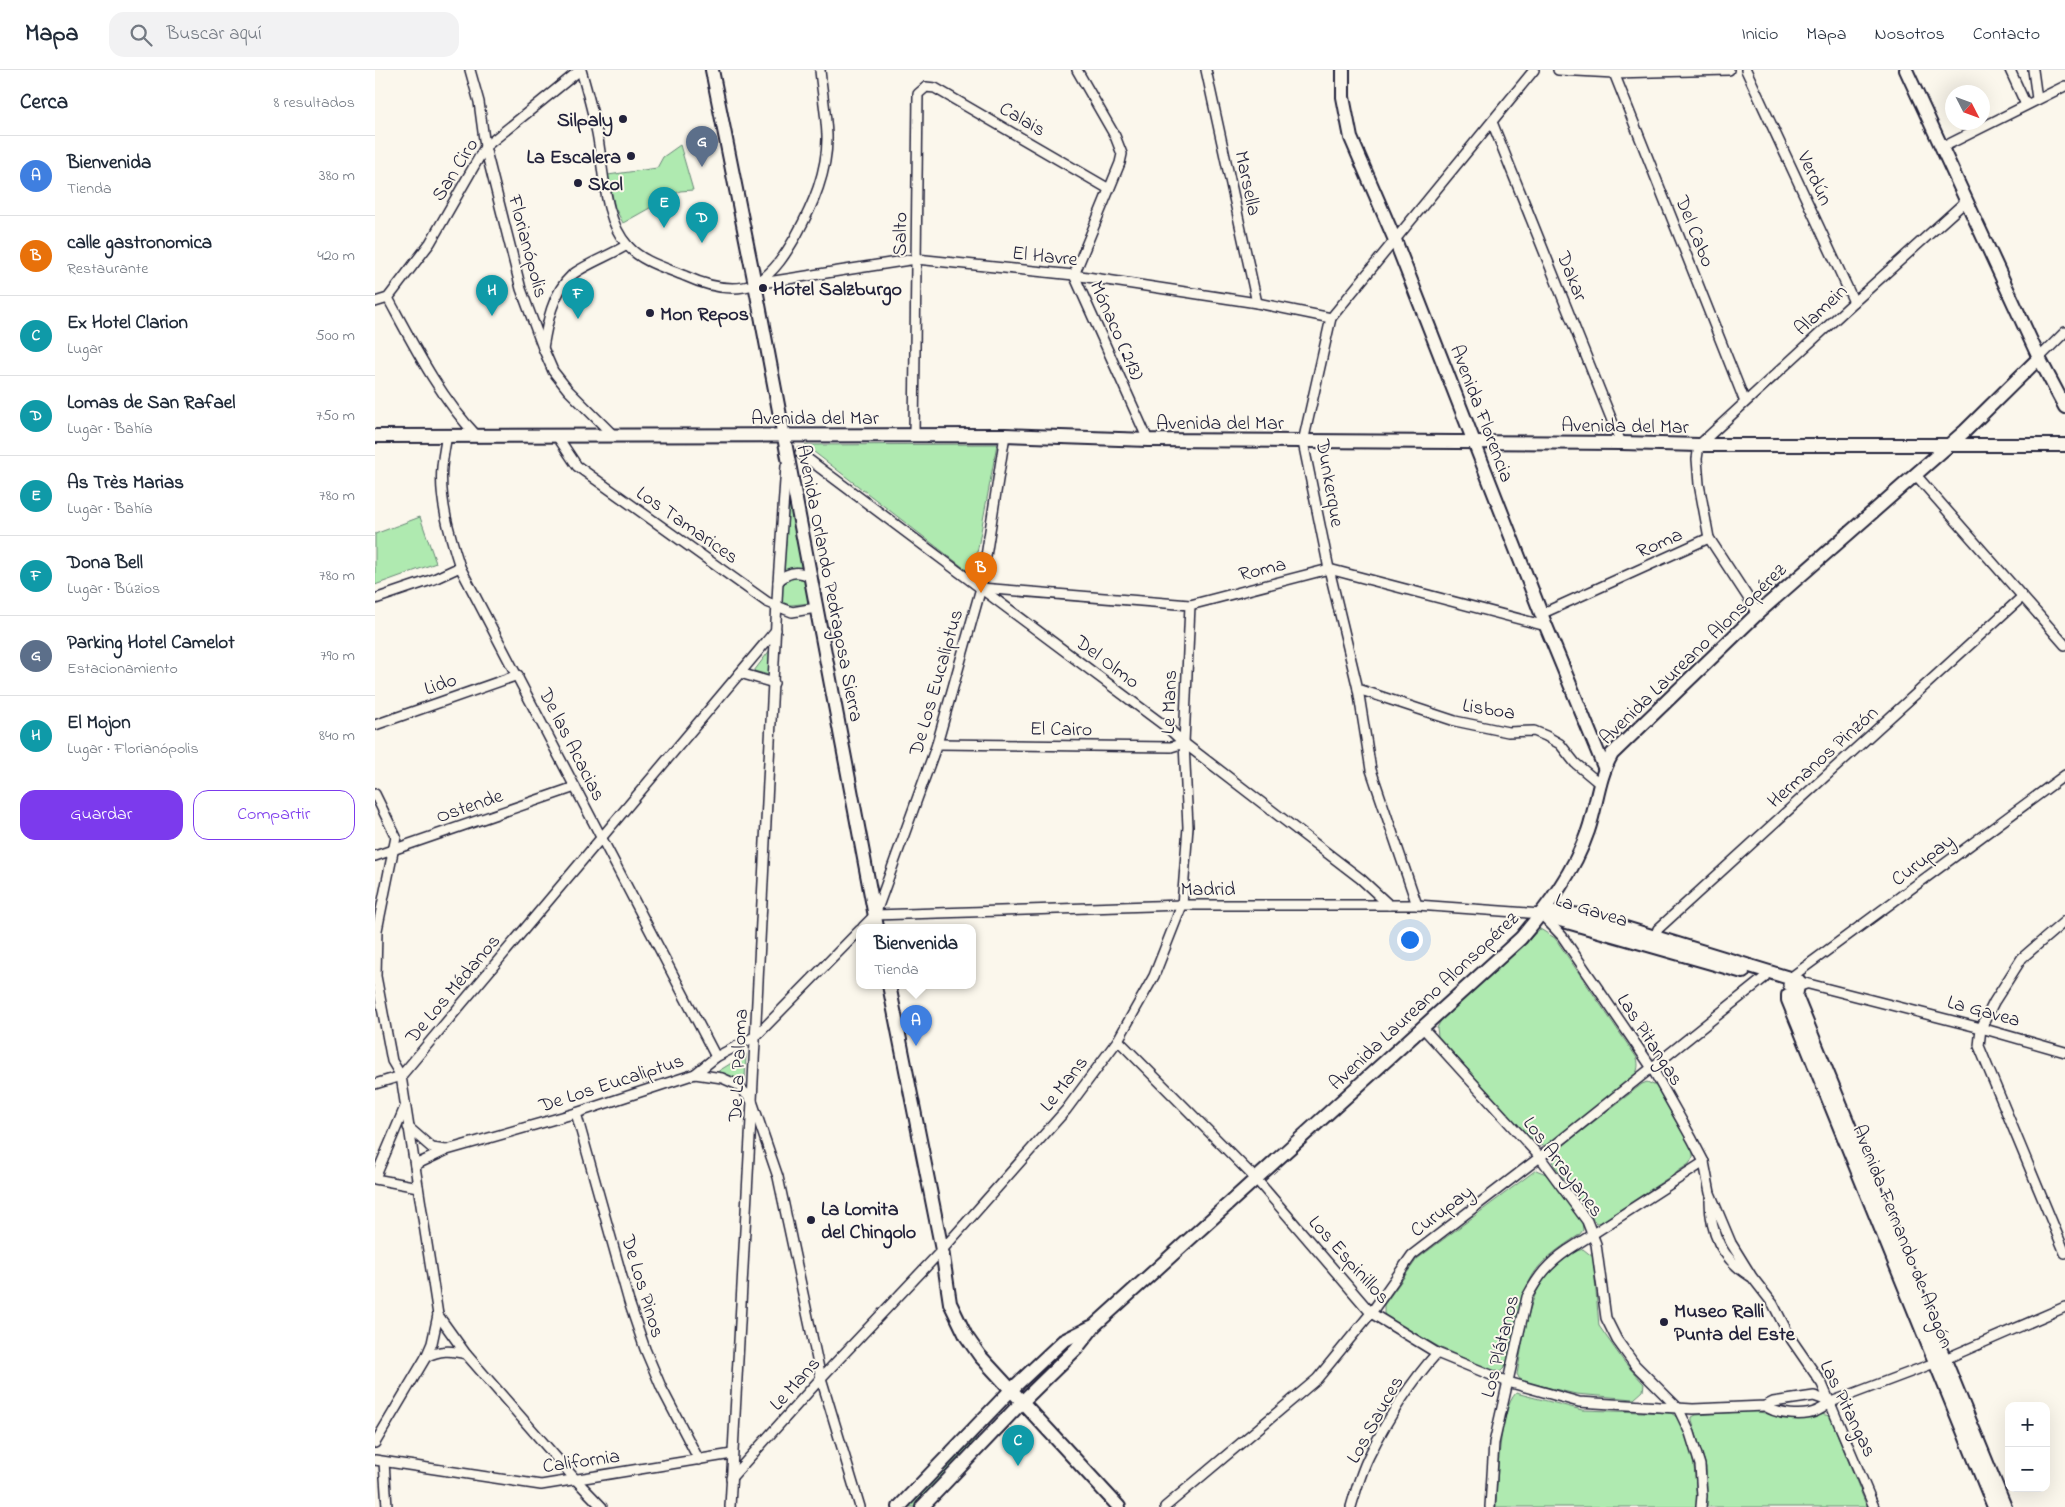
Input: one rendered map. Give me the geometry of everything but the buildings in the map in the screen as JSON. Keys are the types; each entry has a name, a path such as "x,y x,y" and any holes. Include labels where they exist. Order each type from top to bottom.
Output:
{"street":[{"name":"Florianópolis","path":"470,70 479,102 485,147 521,288 543,348 553,371 568,390 613,435"},
{"name":"San Ciro","path":"388,298 430,242 485,147 581,70"},
{"path":"543,348 548,320 557,296 572,275 627,245 609,208 597,134 581,70"},
{"name":"Avenida Orlando Pedragosa Sierra","path":"712,70 755,284 876,921"},
{"path":"755,284 769,275 789,249 807,216 822,179 827,136 820,70"},
{"name":"Mónaco (213)","path":"1077,70 1115,136 1122,154 1074,275 1148,440"},
{"name":"Marsella","path":"1206,70 1257,303"},
{"name":"Avenida Florencia","path":"1343,70 1343,97 1351,138 1395,240 1543,620 1605,767"},
{"name":"Dunkerque","path":"1417,905 1371,770 1358,689 1329,569 1303,442 1331,318 1534,70"},
{"path":"1558,70 1614,73 1729,70"},
{"name":"Verdún","path":"1747,70 1854,302"},
{"path":"1906,70 2039,358 2065,407"},
{"path":"2010,70 2026,105"},
{"path":"2033,70 2037,99"},
{"name":"Del Cabo","path":"1614,73 1745,402"},
{"path":"1941,148 2065,86"},
{"name":"Calais","path":"918,94 926,87 935,88 1109,189"},
{"name":"Salto","path":"914,435 918,94"},
{"name":"Dakar","path":"1492,122 1621,443"},
{"name":"Alamein","path":"1699,445 1966,201"},
{"name":"El Havre","path":"627,245 640,257 697,282 735,290 755,284 916,259 1074,275 1257,303 1331,318"},
{"path":"375,302 388,298 436,385 477,436"},
{"name":"Avenida Laureano Alonsopérez","path":"922,1507 1022,1402 1076,1349 1095,1325 1497,962 1521,938 1565,880 1580,851 1593,811 1599,783 1612,754 1758,613 1949,445 2065,332"},
{"name":"Avenida del Mar","path":"375,436 1005,434 1148,440 1303,442 1474,441 1699,445 2065,444"},
{"name":"De Los Eucaliptus","path":"876,921 937,744 981,588 1005,434"},
{"name":"De las Acacias","path":"447,436 442,468 444,500 449,534 460,567 716,1057"},
{"name":"Los Tamarices","path":"557,436 577,466 767,602 792,612 816,608"},
{"path":"1699,445 1697,459 1699,484 1709,538 1758,613"},
{"name":"Del Olmo","path":"800,453 1169,729 1184,743 1361,879 1389,905"},
{"name":"De La Paloma","path":"729,1507 756,1036 778,582 787,456"},
{"path":"1915,474 2065,645"},
{"name":"Roma","path":"981,588 1190,605 1329,569 1543,620 1709,538"},
{"path":"375,599 434,579 460,567"},
{"path":"778,582 789,573 796,572 809,576"},
{"name":"Hermanos Pinzón","path":"1653,941 1658,929 2022,597"},
{"name":"Le Mans","path":"731,1478 821,1378 942,1250 1066,1110 1118,1040 1154,976 1182,905 1188,827 1184,743 1190,605"},
{"path":"776,627 792,612"},
{"name":"De Los Médanos","path":"401,1076 740,674 776,627"},
{"name":"Lido","path":"375,725 517,674"},
{"path":"740,674 774,683"},
{"name":"Lisboa","path":"1358,689 1463,722 1508,732 1534,732 1547,736 1560,744 1575,763 1599,783"},
{"name":"El Cairo","path":"937,744 1171,748 1184,743"},
{"name":"Curupay","path":"1797,981 2065,774"},
{"name":"Ostende","path":"375,856 575,787"},
{"path":"375,794 396,837 377,930 375,977 392,1061 401,1076 438,1315 432,1343 426,1358 375,1442"},
{"name":"Madrid","path":"876,921 1182,905 1417,905 1541,914"},
{"name":"La Gavea","path":"1541,914 1570,924 1653,941 1766,975 1797,981 1981,1028 2065,1052"},
{"name":"Las Pitangas","path":"1541,914 1562,936 1652,1068 1704,1162 1710,1194 1731,1243 1752,1277 1773,1304 1791,1339 1817,1377 1831,1402 1874,1507"},
{"path":"2065,921 2022,958 1994,1002 1981,1028 1979,1046 2065,1253"},
{"name":"De Los Eucaliptus","path":"415,1165 447,1150 576,1113 695,1074 716,1057 756,1036 856,934"},
{"name":"Curupay","path":"1165,1507 1317,1379 1371,1313 1411,1255 1540,1157 1766,975"},
{"name":"Avenida Fernando de Aragón","path":"1797,981 1788,1000 1940,1361 2005,1507"},
{"path":"890,989 942,1250 950,1303 966,1336 980,1356 1119,1507"},
{"name":"Los Arrayanes","path":"1423,1028 1540,1157 1587,1221 1593,1234 1606,1318 1617,1340 1635,1365 1678,1408 1690,1433 1700,1465 1701,1507"},
{"name":"Los Espinillos","path":"1118,1040 1256,1179 1371,1313 1437,1353 1508,1382 1579,1402 1678,1408 1765,1406 1773,1402 1814,1396 1831,1402"},
{"path":"695,1074 722,1078 738,1085 752,1101 778,1177 821,1378 860,1507"},
{"path":"375,1084 401,1076"},
{"path":"405,1107 375,1178 418,1187"},
{"name":"De Los Pinos","path":"576,1113 629,1302 645,1349 662,1389 699,1460"},
{"path":"408,1127 432,1148 447,1150"},
{"name":"Los Plátanos","path":"1490,1507 1494,1443 1527,1297 1539,1276 1550,1263 1704,1162"},
{"name":"Los Espinillos","path":"1765,1406 1771,1411 1791,1415 1817,1412 1831,1402 1940,1361 2065,1307"},
{"path":"438,1315 466,1354 575,1479 602,1507"},
{"name":"Avenida Laureano Alonsopérez","path":"899,1507 1011,1390 1050,1353 1063,1341 1095,1325"},
{"path":"426,1358 438,1352 451,1350 466,1354"},
{"path":"1050,1353 1061,1364"},
{"name":"Los Sauces","path":"1351,1507 1368,1457 1396,1409 1424,1368 1437,1353"},
{"name":"Avenida Fernando de Aragón","path":"1940,1361 1994,1507"},
{"path":"975,1427 987,1438"},
{"name":"California","path":"380,1461 541,1485 733,1454"},
{"path":"380,1461 387,1507"}],"green space":[{"path":"680,145 693,190 680,191 623,223 615,208 608,175 657,168 663,157"},
{"path":"997,444 973,575 805,445"},
{"path":"789,490 811,603 781,606"},
{"path":"420,517 436,563 375,585 375,534"},
{"path":"770,650 769,675 754,671"},
{"path":"1540,929 1555,938 1637,1058 1638,1066 1634,1077 1547,1145 1539,1146 1534,1143 1438,1036 1437,1028 1441,1020"},
{"path":"746,1054 745,1081 717,1072"},
{"path":"1647,1082 1656,1086 1693,1151 1693,1157 1689,1164 1600,1223 1596,1223 1554,1165 1553,1156 1555,1152"},
{"path":"1536,1170 1546,1174 1582,1222 1583,1230 1550,1256 1533,1274 1519,1312 1508,1359 1500,1372 1494,1372 1439,1347 1386,1317 1384,1305 1417,1259"},
{"path":"1583,1249 1593,1257 1599,1326 1625,1363 1644,1384 1643,1391 1634,1399 1576,1394 1524,1382 1517,1374 1529,1311 1542,1282 1551,1270 1563,1260"},
{"path":"1516,1393 1582,1410 1671,1413 1678,1419 1689,1442 1695,1470 1696,1507 1496,1507 1502,1430 1510,1402"},
{"path":"1753,1411 1793,1418 1821,1414 1830,1416 1867,1507 1707,1507 1706,1467 1692,1417 1696,1415"},
{"path":"973,1436 977,1440 976,1442 916,1507 905,1507"}],"place":[{"name":"Silpaly","path":"623,119"},
{"name":"La Escalera","path":"631,156"},
{"name":"Parking Hotel Camelot","path":"702,167"},
{"name":"Skol","path":"578,183"},
{"name":"As Très Marias","path":"664,228"},
{"name":"Lomas de San Rafael","path":"702,243"},
{"name":"Hotel Salzburgo","path":"763,288"},
{"name":"Mon Repos","path":"650,313"},
{"name":"El Mojon","path":"492,316"},
{"name":"Dona Bell","path":"578,319"},
{"name":"calle gastronomica","path":"981,593"},
{"name":"Bienvenida","path":"916,1046"},
{"name":"La Lomita del Chingolo","path":"811,1220"},
{"name":"Museo Ralli Punta del Este","path":"1664,1322"},
{"name":"Ex Hotel Clarion","path":"1018,1466"}]}
